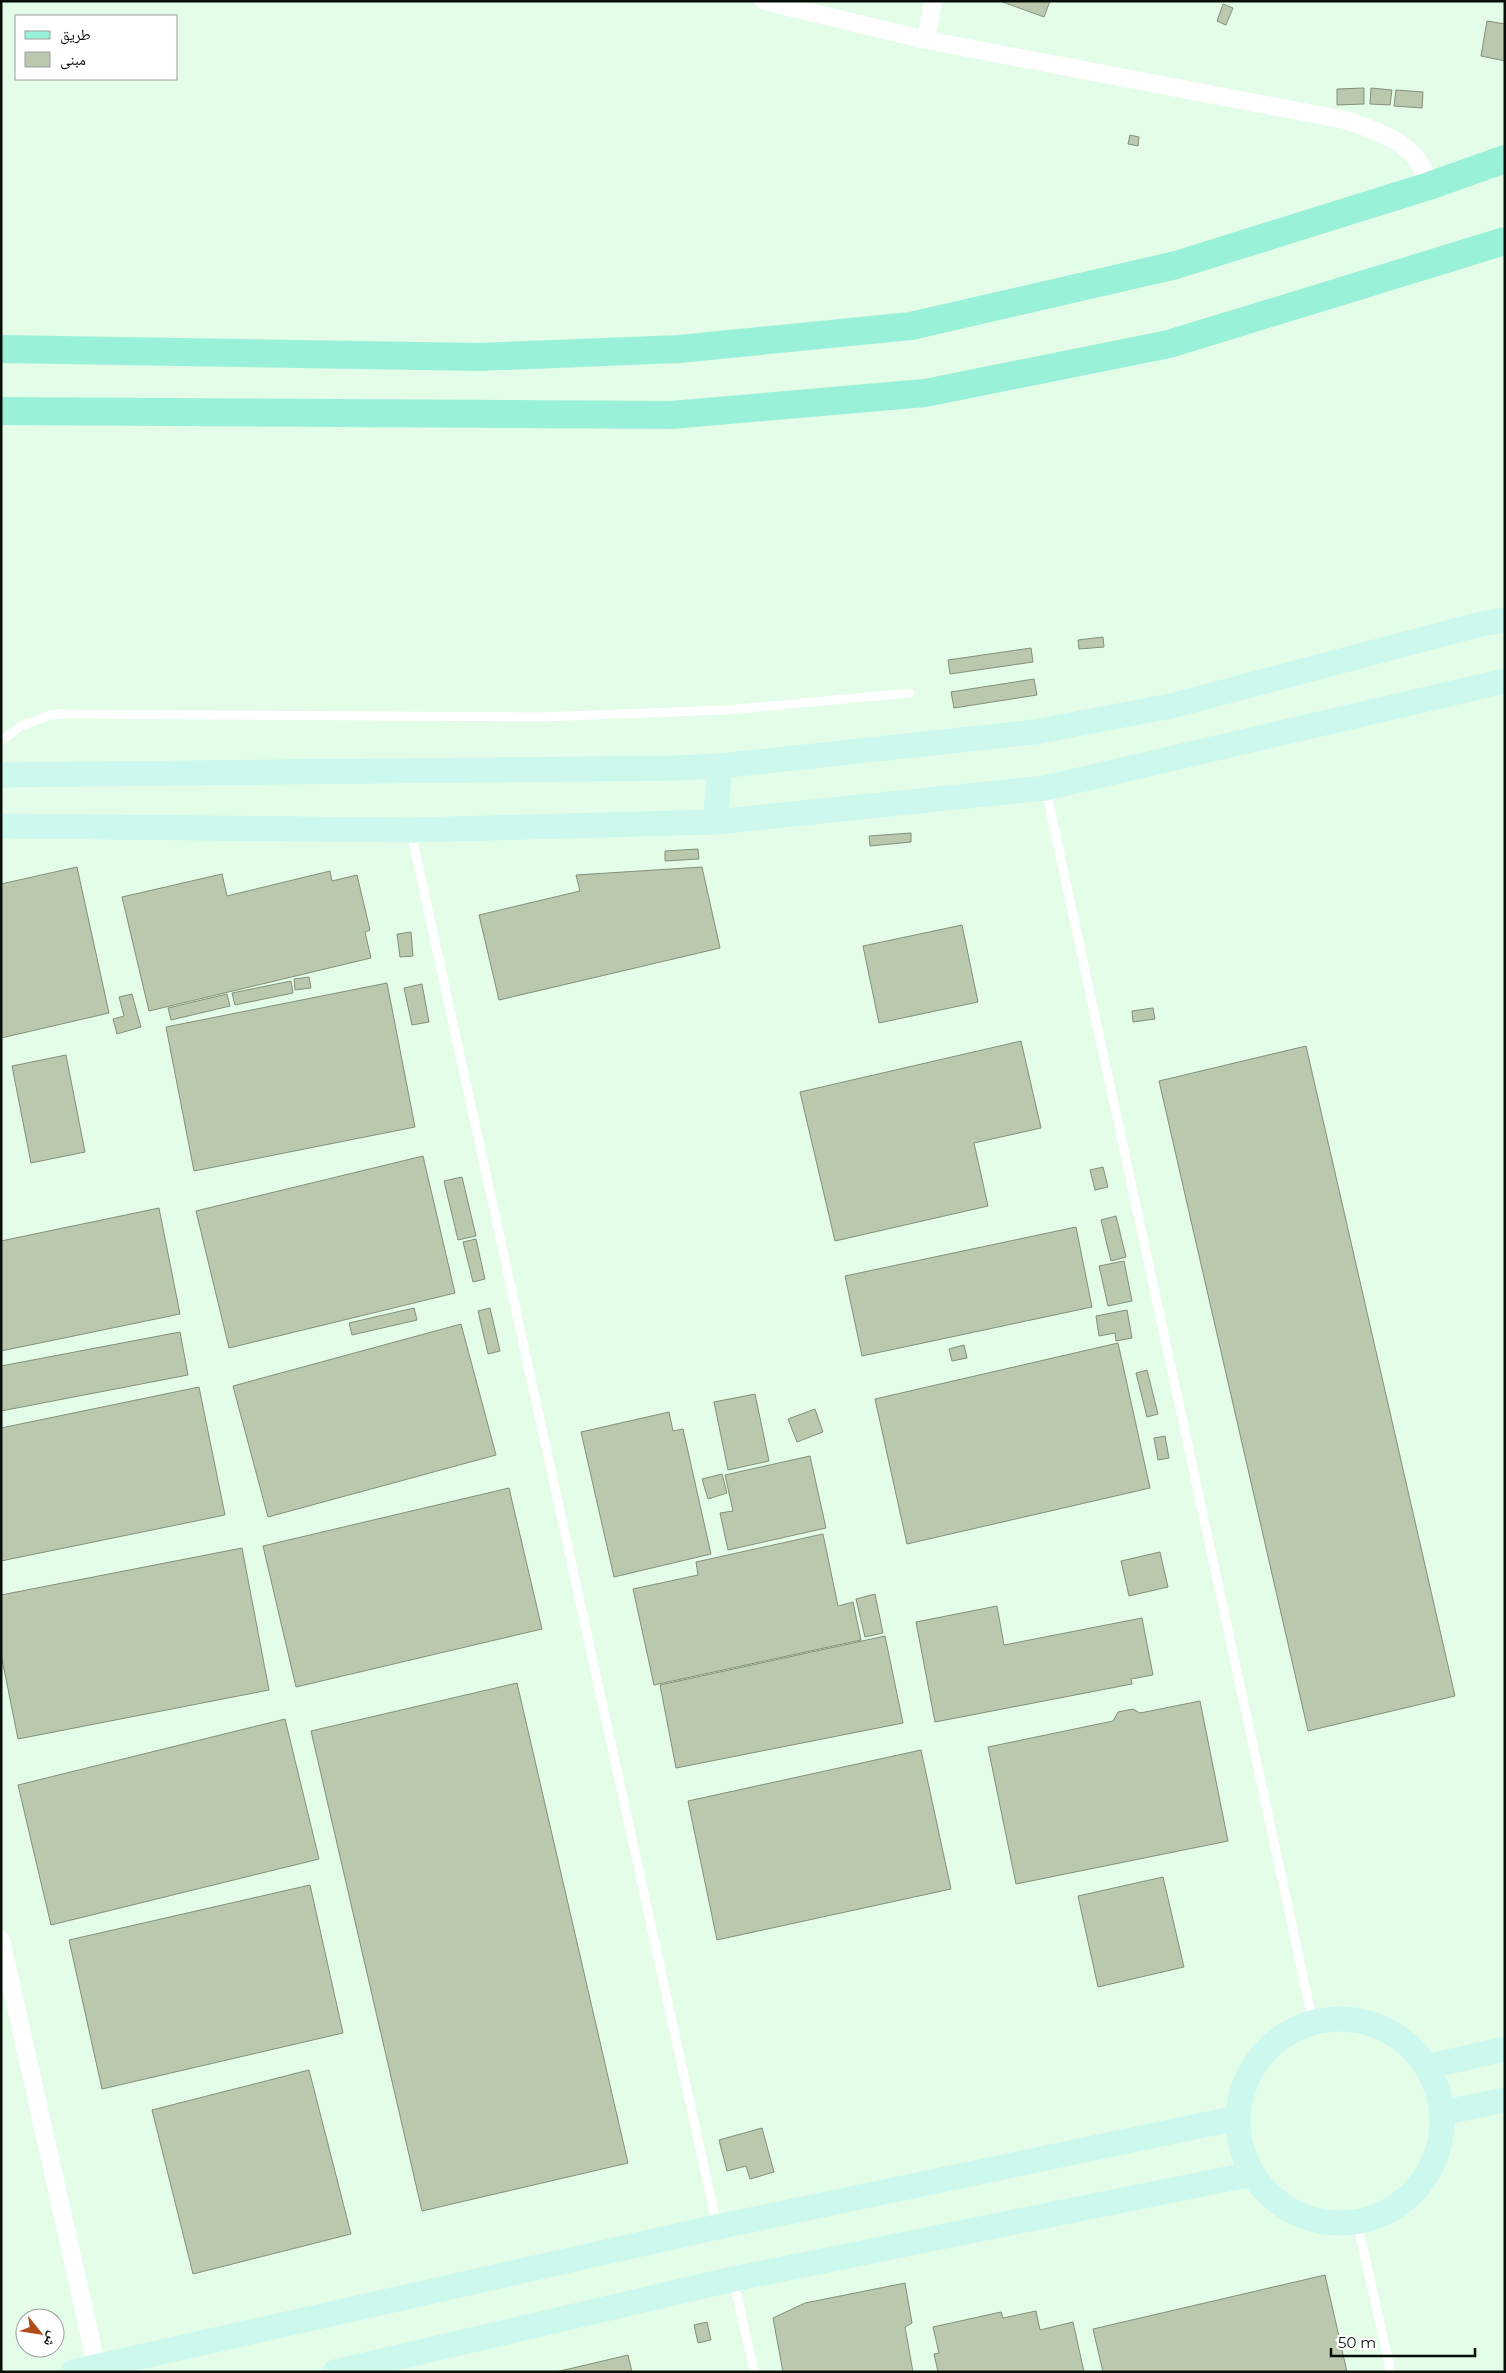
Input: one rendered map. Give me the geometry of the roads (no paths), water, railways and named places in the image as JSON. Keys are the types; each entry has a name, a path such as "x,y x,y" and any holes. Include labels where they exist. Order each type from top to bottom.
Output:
{"main road":[{"path":"1,349 480,357 678,350 911,326 1176,265 1429,186 1505,159"},
{"path":"1,411 671,415 925,393 1169,344 1505,241"},
{"path":"1412,270 1505,262"}],"street":[{"path":"764,1 926,40 1345,120 1367,128 1408,149 1420,164 1429,186"},
{"path":"926,40 932,1"},
{"path":"1,775 720,766 1054,728 1171,706 1477,625 1505,620"},
{"path":"1,826 411,830 716,822 1045,788 1505,681"},
{"path":"716,822 720,766"},
{"path":"1,1940 89,2370 717,2226 1238,2118"},
{"path":"1341,2018 1370,2023 1395,2034 1417,2053 1426,2068 1433,2077 1441,2113 1442,2128 1434,2161 1416,2189 1389,2210 1357,2222 1326,2222 1297,2214 1272,2197 1252,2174 1241,2147 1238,2118 1244,2086 1260,2057 1284,2035 1313,2022 1341,2018"},
{"path":"1426,2068 1505,2049"},
{"path":"1441,2113 1505,2100"},
{"path":"336,2372 733,2279 1252,2174"}],"lane":[{"path":"1,741 21,726 53,714 559,717 726,710 910,693"},
{"path":"1045,788 1313,2022"},
{"path":"411,830 717,2226"},
{"path":"1357,2222 1391,2372"},
{"path":"733,2279 754,2372"}]}
